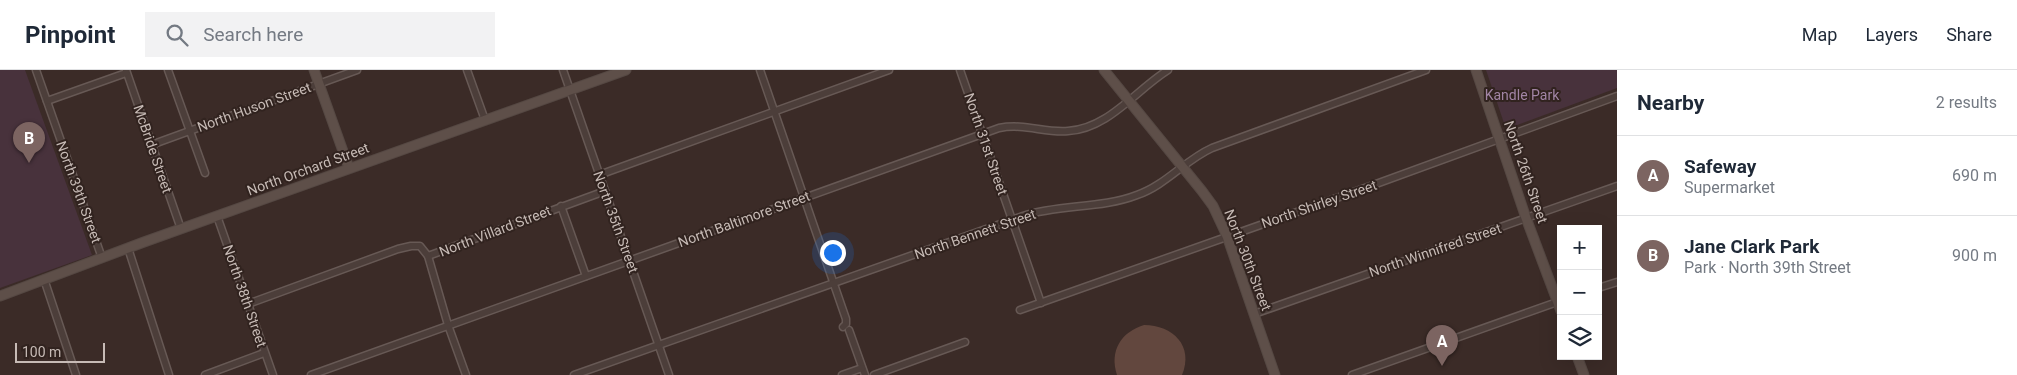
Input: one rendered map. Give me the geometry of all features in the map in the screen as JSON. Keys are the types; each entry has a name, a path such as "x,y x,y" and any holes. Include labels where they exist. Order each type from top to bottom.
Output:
{"street":[{"name":"North 39th Street","path":"36,70 102,258"},
{"path":"168,70 205,173"},
{"path":"314,70 349,168"},
{"name":"North Huson Street","path":"151,145 357,70"},
{"path":"467,70 485,120"},
{"name":"North 35th Street","path":"563,70 668,375"},
{"name":"North Orchard Street","path":"0,296 349,168 626,70"},
{"path":"760,70 834,284 846,320 846,328 865,375"},
{"path":"599,175 889,70"},
{"name":"North 31st Street","path":"960,70 1041,303"},
{"name":"North 30th Street","path":"1104,70 1209,200 1227,236 1275,375"},
{"name":"North Baltimore Street","path":"311,375 982,134 1011,126 1066,132 1082,129 1102,120 1168,70"},
{"name":"North Bennett Street","path":"574,375 834,284 1012,219 1040,211 1126,199 1157,186 1200,154 1218,145 1426,70"},
{"name":"North 26th Street","path":"1476,70 1526,218 1557,297"},
{"path":"47,101 126,71"},
{"name":"McBride Street","path":"126,71 181,229"},
{"name":"North Shirley Street","path":"1020,310 1617,96"},
{"name":"North Winnifred Street","path":"1254,314 1617,186"},
{"name":"North Villard Street","path":"248,304 404,247 420,246 428,256 604,191"},
{"path":"561,206 586,276"},
{"name":"North 38th Street","path":"217,216 273,375"},
{"path":"128,248 169,375"},
{"path":"428,256 448,325 466,375"},
{"path":"44,279 76,375"},
{"path":"1602,287 1617,282"},
{"path":"1352,375 1557,306"},
{"path":"874,375 965,342"},
{"path":"205,375 264,353"},
{"path":"1578,360 1584,375"},
{"path":"842,375 862,368"}],"green space":[{"path":"0,70 25,70 92,255 0,288"},
{"name":"Kandle Park","path":"1486,70 1617,70 1617,88 1509,128 1505,126"}],"shaded area":[{"path":"1144,325 1164,329 1178,339 1183,346 1185,355 1182,375 1117,375 1115,358 1119,344 1129,332"}],"place":[{"name":"Jane Clark Park","path":"29,163"},
{"name":"Safeway","path":"1442,366"}]}
